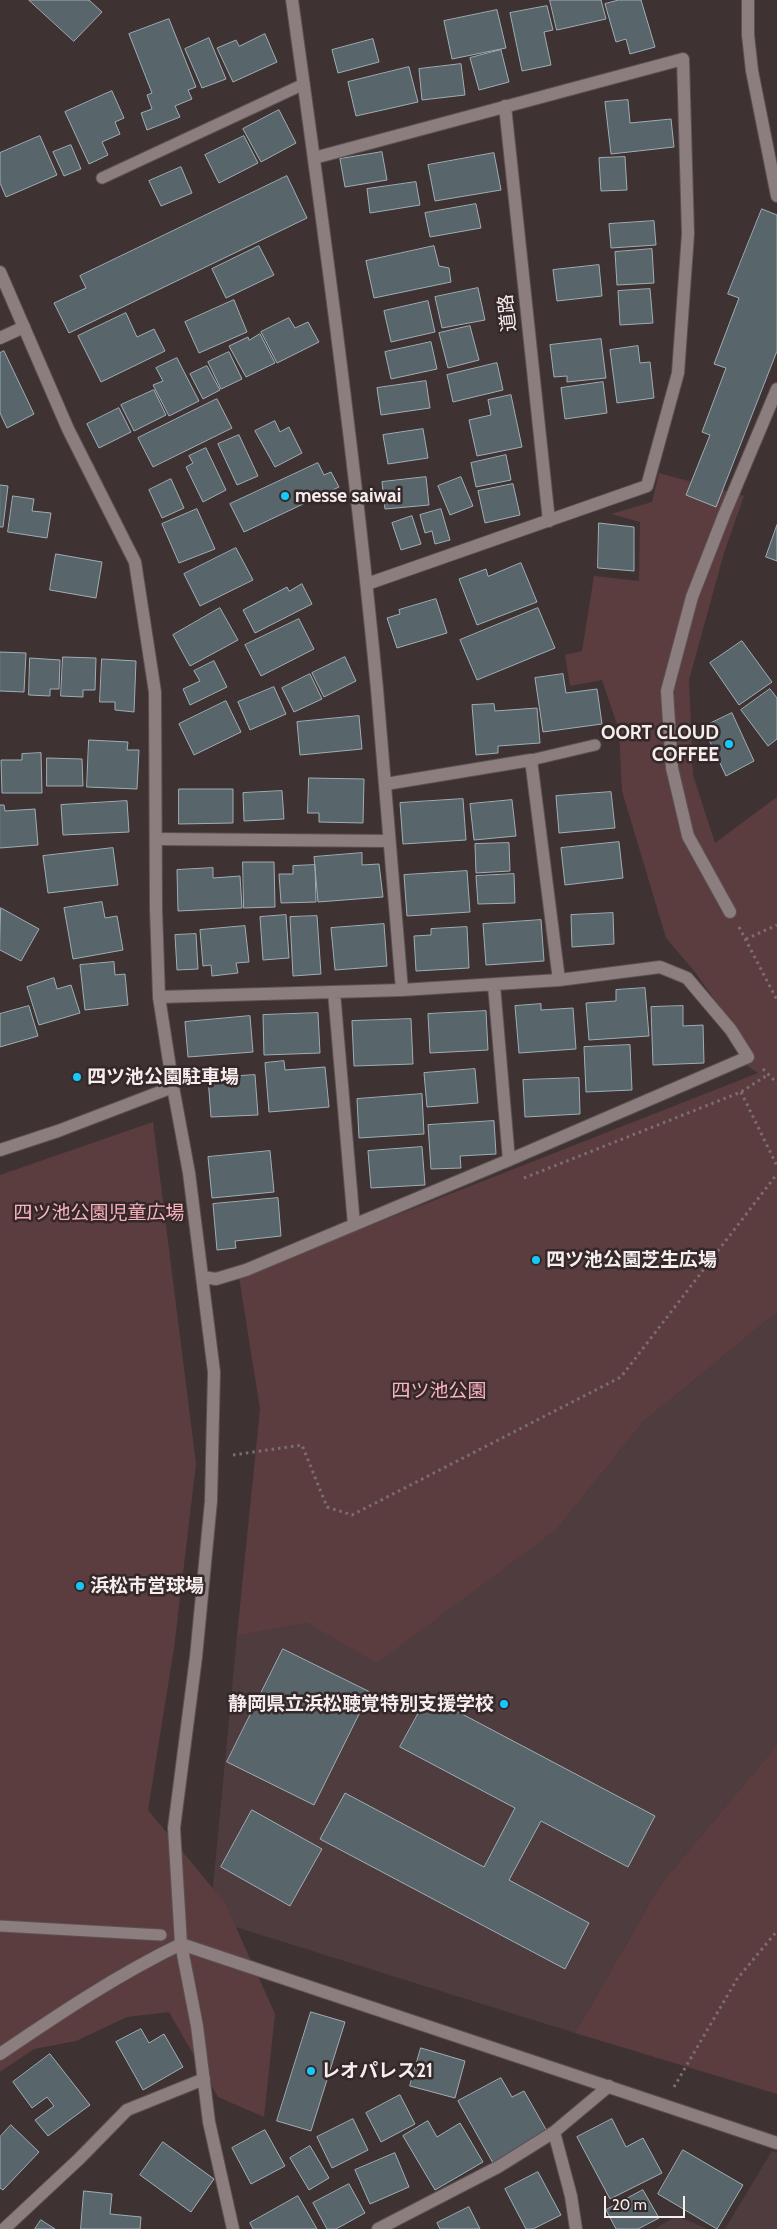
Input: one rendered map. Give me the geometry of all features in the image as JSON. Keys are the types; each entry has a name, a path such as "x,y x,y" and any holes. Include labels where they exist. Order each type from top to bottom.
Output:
{"street":[{"path":"292,0 314,158 367,584 386,784 402,990"},
{"path":"748,0 748,35 752,71 777,196"},
{"path":"314,158 684,59 688,234 678,372 647,486 367,584"},
{"name":"道路","path":"504,106 549,521"},
{"path":"0,272 68,429 135,562 155,692 156,909 160,997 173,1087 189,1173 214,1372 211,1501 196,1657 174,1828 181,1944 197,2026 209,2122 233,2229"},
{"path":"0,338 24,326"},
{"path":"730,912 688,836 672,768 668,691 692,597 724,514 777,390"},
{"path":"386,784 531,760 559,980"},
{"path":"156,839 389,841"},
{"path":"160,997 402,990 494,985 559,980 660,967 686,978 731,1030 748,1057 246,1270 216,1279 203,1277"},
{"path":"494,985 509,1160"},
{"path":"334,992 354,1225"},
{"path":"0,1150 58,1131 173,1087"},
{"path":"0,2054 142,1962 181,1944 777,2143"},
{"path":"4,2229 79,2159 127,2110 204,2079"},
{"path":"378,2229 498,2167 554,2132 610,2086"},
{"path":"554,2132 571,2196 576,2229"}],"lane":[{"path":"102,178 304,84"},
{"path":"531,760 595,745"},
{"path":"0,1926 161,1935"}],"path":[{"path":"730,912 777,1000"},
{"path":"746,939 777,925"},
{"path":"741,1092 777,1166"},
{"path":"231,1455 302,1445 327,1507 352,1515 604,1386 621,1377 777,1174"},
{"path":"665,2105 737,1979 777,1931"}],"shaded area":[{"name":"静岡県立浜松聴覚特別支援学校","path":"777,1312 777,1745 661,1884 575,2033 210,1919 237,1636 307,1623 377,1662 556,1530 643,1422"},
{"path":"772,2151 777,2153 777,2229 725,2229"},
{"path":"677,2216 708,2229 654,2229"}],"green space":[{"name":"四ツ池公園","path":"659,473 744,496 724,553 689,680 693,775 715,843 777,797 777,1312 643,1422 556,1530 377,1663 307,1623 237,1636 260,1409 239,1277 758,1073 740,1061 733,1023 695,972 666,938 622,791 619,730 602,680 570,686 565,655 582,651 594,576 639,581 640,522 611,514 652,502"},
{"name":"四ツ池公園児童広場","path":"153,1122 196,1464 174,1648 148,1810 225,1903 275,2014 264,2117 218,2097 169,2012 127,2017 76,2041 34,2049 0,2072 0,1175"},
{"path":"777,1745 777,2094 575,2033 661,1884"}],"building":[{"path":"29,0 89,0 102,12 74,41"},
{"path":"550,0 601,0 606,19 557,30"},
{"path":"619,0 641,0 655,47 630,54 626,39 616,42 605,4"},
{"path":"547,6 553,30 544,32 551,65 522,71 510,13"},
{"path":"497,10 506,48 452,59 444,21"},
{"path":"169,19 196,87 188,90 192,99 175,106 180,117 147,130 141,113 152,109 147,95 152,93 129,34"},
{"path":"265,34 277,62 233,82 217,48 236,40 239,46"},
{"path":"209,38 226,79 202,88 185,49"},
{"path":"373,39 379,62 338,73 332,50"},
{"path":"501,50 509,82 479,90 470,58"},
{"path":"461,64 465,95 422,100 419,69"},
{"path":"409,67 418,102 356,116 348,82"},
{"path":"112,91 124,118 115,122 120,134 102,142 108,155 89,164 65,112"},
{"path":"628,100 630,123 671,119 674,147 611,154 605,102"},
{"path":"279,110 296,143 261,162 243,129"},
{"path":"40,136 57,175 6,197 0,183 0,153"},
{"path":"244,136 258,163 219,183 205,155"},
{"path":"71,145 81,169 64,176 53,152"},
{"path":"382,152 387,180 345,187 340,159"},
{"path":"494,153 501,190 435,201 428,165"},
{"path":"625,157 627,190 601,191 599,158"},
{"path":"181,167 192,193 161,206 149,181"},
{"path":"287,176 307,218 69,333 54,303 86,288 80,276"},
{"path":"416,182 420,205 370,213 367,189"},
{"path":"476,204 481,228 430,237 425,213"},
{"path":"762,209 777,215 777,351 716,507 686,495 710,435 702,432 726,368 714,364 739,298 728,294"},
{"path":"654,221 656,245 611,248 609,224"},
{"path":"259,246 274,275 226,298 212,269"},
{"path":"434,246 439,266 449,268 451,282 374,298 366,261"},
{"path":"652,249 654,283 617,285 615,252"},
{"path":"599,265 602,296 557,301 553,270"},
{"path":"478,288 485,320 442,328 435,297"},
{"path":"650,289 653,323 620,325 618,291"},
{"path":"234,300 247,332 199,353 185,322"},
{"path":"428,301 435,332 391,342 384,311"},
{"path":"126,313 137,337 154,329 165,351 101,382 78,336"},
{"path":"289,318 295,328 308,322 319,342 277,363 261,332"},
{"path":"470,326 479,360 448,368 439,333"},
{"path":"260,334 275,363 246,377 229,346 248,337 249,340"},
{"path":"601,339 606,378 567,382 567,376 554,377 550,345"},
{"path":"431,342 437,369 391,379 385,352"},
{"path":"638,346 640,363 650,362 654,398 617,403 610,350"},
{"path":"4,351 34,414 7,428 0,413 0,353"},
{"path":"229,352 242,379 221,389 208,362"},
{"path":"177,358 199,401 169,416 153,385 163,381 156,368"},
{"path":"497,363 503,390 453,402 447,375"},
{"path":"207,366 220,390 203,399 190,374"},
{"path":"426,381 430,408 381,415 377,388"},
{"path":"603,382 607,413 565,419 561,388"},
{"path":"154,390 166,415 134,431 121,405"},
{"path":"511,395 522,447 477,456 469,420 491,415 488,400"},
{"path":"217,399 232,428 153,467 138,438"},
{"path":"119,408 131,432 99,448 87,424"},
{"path":"275,421 280,432 289,427 302,453 275,467 255,431"},
{"path":"423,429 428,458 388,464 383,435"},
{"path":"239,435 258,476 237,485 218,444"},
{"path":"206,448 226,490 203,502 186,467 193,463 189,456"},
{"path":"506,455 511,480 476,487 471,463"},
{"name":"messe saiwai","path":"318,463 324,475 331,472 339,487 244,532 230,504"},
{"path":"426,477 429,505 385,509 382,482"},
{"path":"461,477 473,506 450,515 438,486"},
{"path":"171,479 184,508 162,518 149,490"},
{"path":"513,484 520,515 485,523 478,491"},
{"path":"0,485 8,486 3,527 0,527"},
{"path":"13,496 34,499 32,511 51,513 47,538 8,532"},
{"path":"197,509 215,549 179,563 162,524"},
{"path":"441,509 450,540 435,544 432,531 425,533 420,515"},
{"path":"412,516 421,544 401,550 392,523"},
{"path":"599,523 634,527 634,571 598,568"},
{"path":"777,525 777,561 766,557"},
{"path":"236,548 253,580 200,606 184,574"},
{"path":"56,554 102,562 96,598 50,590"},
{"path":"521,563 537,602 477,625 459,579 486,569 488,576"},
{"path":"302,584 312,604 255,633 243,610 287,587 289,591"},
{"path":"436,599 447,633 397,648 387,618 400,614 399,610"},
{"path":"220,608 238,640 190,666 173,635"},
{"path":"538,608 555,648 477,680 460,640"},
{"path":"299,619 314,649 261,676 245,645"},
{"path":"742,641 772,682 739,705 710,663"},
{"path":"0,652 26,653 24,692 0,691"},
{"path":"63,657 96,658 95,690 83,690 83,697 61,696"},
{"path":"345,657 356,681 324,697 312,673"},
{"path":"30,658 60,660 59,689 50,689 50,696 29,695"},
{"path":"102,659 136,661 134,712 115,710 115,702 100,702"},
{"path":"214,661 227,687 190,705 183,689 200,681 194,671"},
{"path":"310,674 322,699 294,712 282,688"},
{"path":"563,674 566,693 597,689 602,724 543,732 535,678"},
{"path":"274,687 286,714 250,730 238,702"},
{"path":"770,689 777,698 777,739 768,746 741,710"},
{"path":"226,701 241,732 194,755 179,724"},
{"path":"494,704 495,711 537,708 540,743 498,746 498,753 476,755 472,705"},
{"name":"OORT CLOUD COFFEE","path":"732,713 754,761 726,776 703,727"},
{"path":"359,716 362,749 300,755 297,722"},
{"path":"89,740 128,742 127,750 139,750 137,789 87,787"},
{"path":"41,753 42,793 2,793 1,760 22,760 22,754"},
{"path":"47,758 82,759 83,786 47,786"},
{"path":"309,778 364,779 363,823 319,822 319,813 308,813"},
{"path":"179,789 233,789 233,823 179,824"},
{"path":"282,791 284,819 244,821 243,793"},
{"path":"611,792 615,828 559,833 556,796"},
{"path":"463,799 466,840 403,844 400,803"},
{"path":"512,800 516,836 474,840 470,804"},
{"path":"127,801 129,832 63,835 61,805"},
{"path":"0,805 4,805 5,811 35,809 38,845 0,848"},
{"path":"619,842 623,878 565,885 561,848"},
{"path":"509,843 510,871 476,873 475,844"},
{"path":"113,848 118,885 48,893 43,856"},
{"path":"362,853 362,865 379,864 383,897 318,902 314,857"},
{"path":"243,862 274,862 275,907 244,908"},
{"path":"315,865 316,902 281,903 279,874 293,874 293,866"},
{"path":"213,868 213,878 240,876 242,908 178,911 177,870"},
{"path":"467,871 470,912 407,916 404,875"},
{"path":"514,874 515,903 478,904 476,876"},
{"path":"102,902 105,918 117,916 123,950 73,959 64,908"},
{"path":"1,908 39,929 21,961 0,950"},
{"path":"613,913 614,944 572,947 571,915"},
{"path":"286,915 289,958 263,960 260,917"},
{"path":"317,916 321,974 293,976 290,917"},
{"path":"541,920 544,961 486,965 483,924"},
{"path":"384,924 387,966 335,970 331,928"},
{"path":"245,926 249,962 236,963 238,973 212,976 211,965 203,966 200,930"},
{"path":"467,927 469,968 416,971 414,936 431,935 431,929"},
{"path":"196,934 198,969 177,970 175,935"},
{"path":"114,962 115,975 125,974 128,1005 85,1010 80,965"},
{"path":"54,978 57,989 71,985 80,1013 39,1025 27,987"},
{"path":"645,988 649,1036 589,1040 586,1003 616,1001 616,990"},
{"path":"541,1004 541,1010 573,1008 576,1049 519,1053 515,1006"},
{"path":"29,1006 38,1036 0,1047 0,1014"},
{"path":"683,1006 683,1026 703,1025 704,1063 653,1065 651,1007"},
{"path":"486,1011 488,1050 430,1053 428,1014"},
{"path":"318,1013 320,1053 264,1055 263,1015"},
{"path":"250,1016 253,1052 188,1057 185,1022"},
{"path":"411,1019 413,1064 354,1066 352,1021"},
{"path":"630,1045 632,1090 586,1092 584,1047"},
{"path":"284,1061 285,1070 325,1067 329,1107 269,1112 265,1063"},
{"path":"475,1069 478,1103 427,1107 424,1073"},
{"path":"255,1075 258,1115 211,1117 208,1078"},
{"path":"579,1078 580,1114 525,1117 523,1080"},
{"path":"422,1094 424,1134 359,1138 357,1099"},
{"path":"494,1121 496,1154 460,1156 461,1168 431,1169 428,1125"},
{"path":"422,1147 425,1185 371,1188 368,1151"},
{"path":"270,1151 274,1192 212,1198 208,1157"},
{"path":"278,1198 281,1236 235,1241 236,1248 217,1250 213,1204"},
{"path":"283,1649 370,1692 314,1805 227,1762"},
{"path":"428,1696 655,1816 628,1867 541,1821 509,1880 589,1923 565,1969 320,1839 345,1793 484,1867 515,1808 400,1747"},
{"path":"252,1810 322,1849 290,1906 221,1867"},
{"name":"レオパレス21","path":"311,2012 345,2022 311,2131 277,2121"},
{"path":"141,2029 149,2043 164,2034 183,2067 143,2090 116,2042"},
{"path":"421,2048 465,2061 455,2098 410,2086"},
{"path":"50,2054 90,2105 48,2136 35,2120 54,2106 47,2097 32,2108 13,2082"},
{"path":"501,2078 512,2097 524,2091 548,2133 493,2163 458,2101"},
{"path":"400,2095 415,2124 381,2142 366,2113"},
{"path":"353,2119 368,2150 332,2168 317,2137"},
{"path":"612,2119 626,2147 643,2138 662,2173 610,2199 577,2137"},
{"path":"428,2121 437,2137 460,2123 483,2162 435,2190 403,2136"},
{"path":"11,2125 39,2152 3,2190 0,2188 0,2137"},
{"path":"265,2130 285,2166 251,2184 232,2148"},
{"path":"163,2142 214,2179 191,2212 140,2175"},
{"path":"310,2146 329,2178 309,2190 290,2158"},
{"path":"683,2150 743,2185 717,2229 658,2194"},
{"path":"395,2153 409,2187 370,2204 355,2170"},
{"path":"538,2172 561,2215 533,2229 526,2229 505,2189"},
{"path":"349,2184 365,2213 336,2229 327,2229 313,2203"},
{"path":"643,2190 659,2218 638,2229 616,2229 606,2210"},
{"path":"84,2191 112,2194 110,2214 141,2217 140,2229 81,2229"},
{"path":"298,2196 317,2229 253,2229 250,2223"},
{"path":"469,2207 480,2229 440,2229 437,2223"},
{"path":"41,2220 55,2229 35,2229"}],"place":[{"name":"messe saiwai","path":"285,496"},
{"name":"OORT CLOUD COFFEE","path":"729,744"},
{"name":"四ツ池公園駐車場","path":"77,1077"},
{"name":"四ツ池公園芝生広場","path":"536,1260"},
{"name":"浜松市営球場","path":"80,1586"},
{"name":"静岡県立浜松聴覚特別支援学校","path":"504,1704"},
{"name":"レオパレス21","path":"311,2071"}]}
